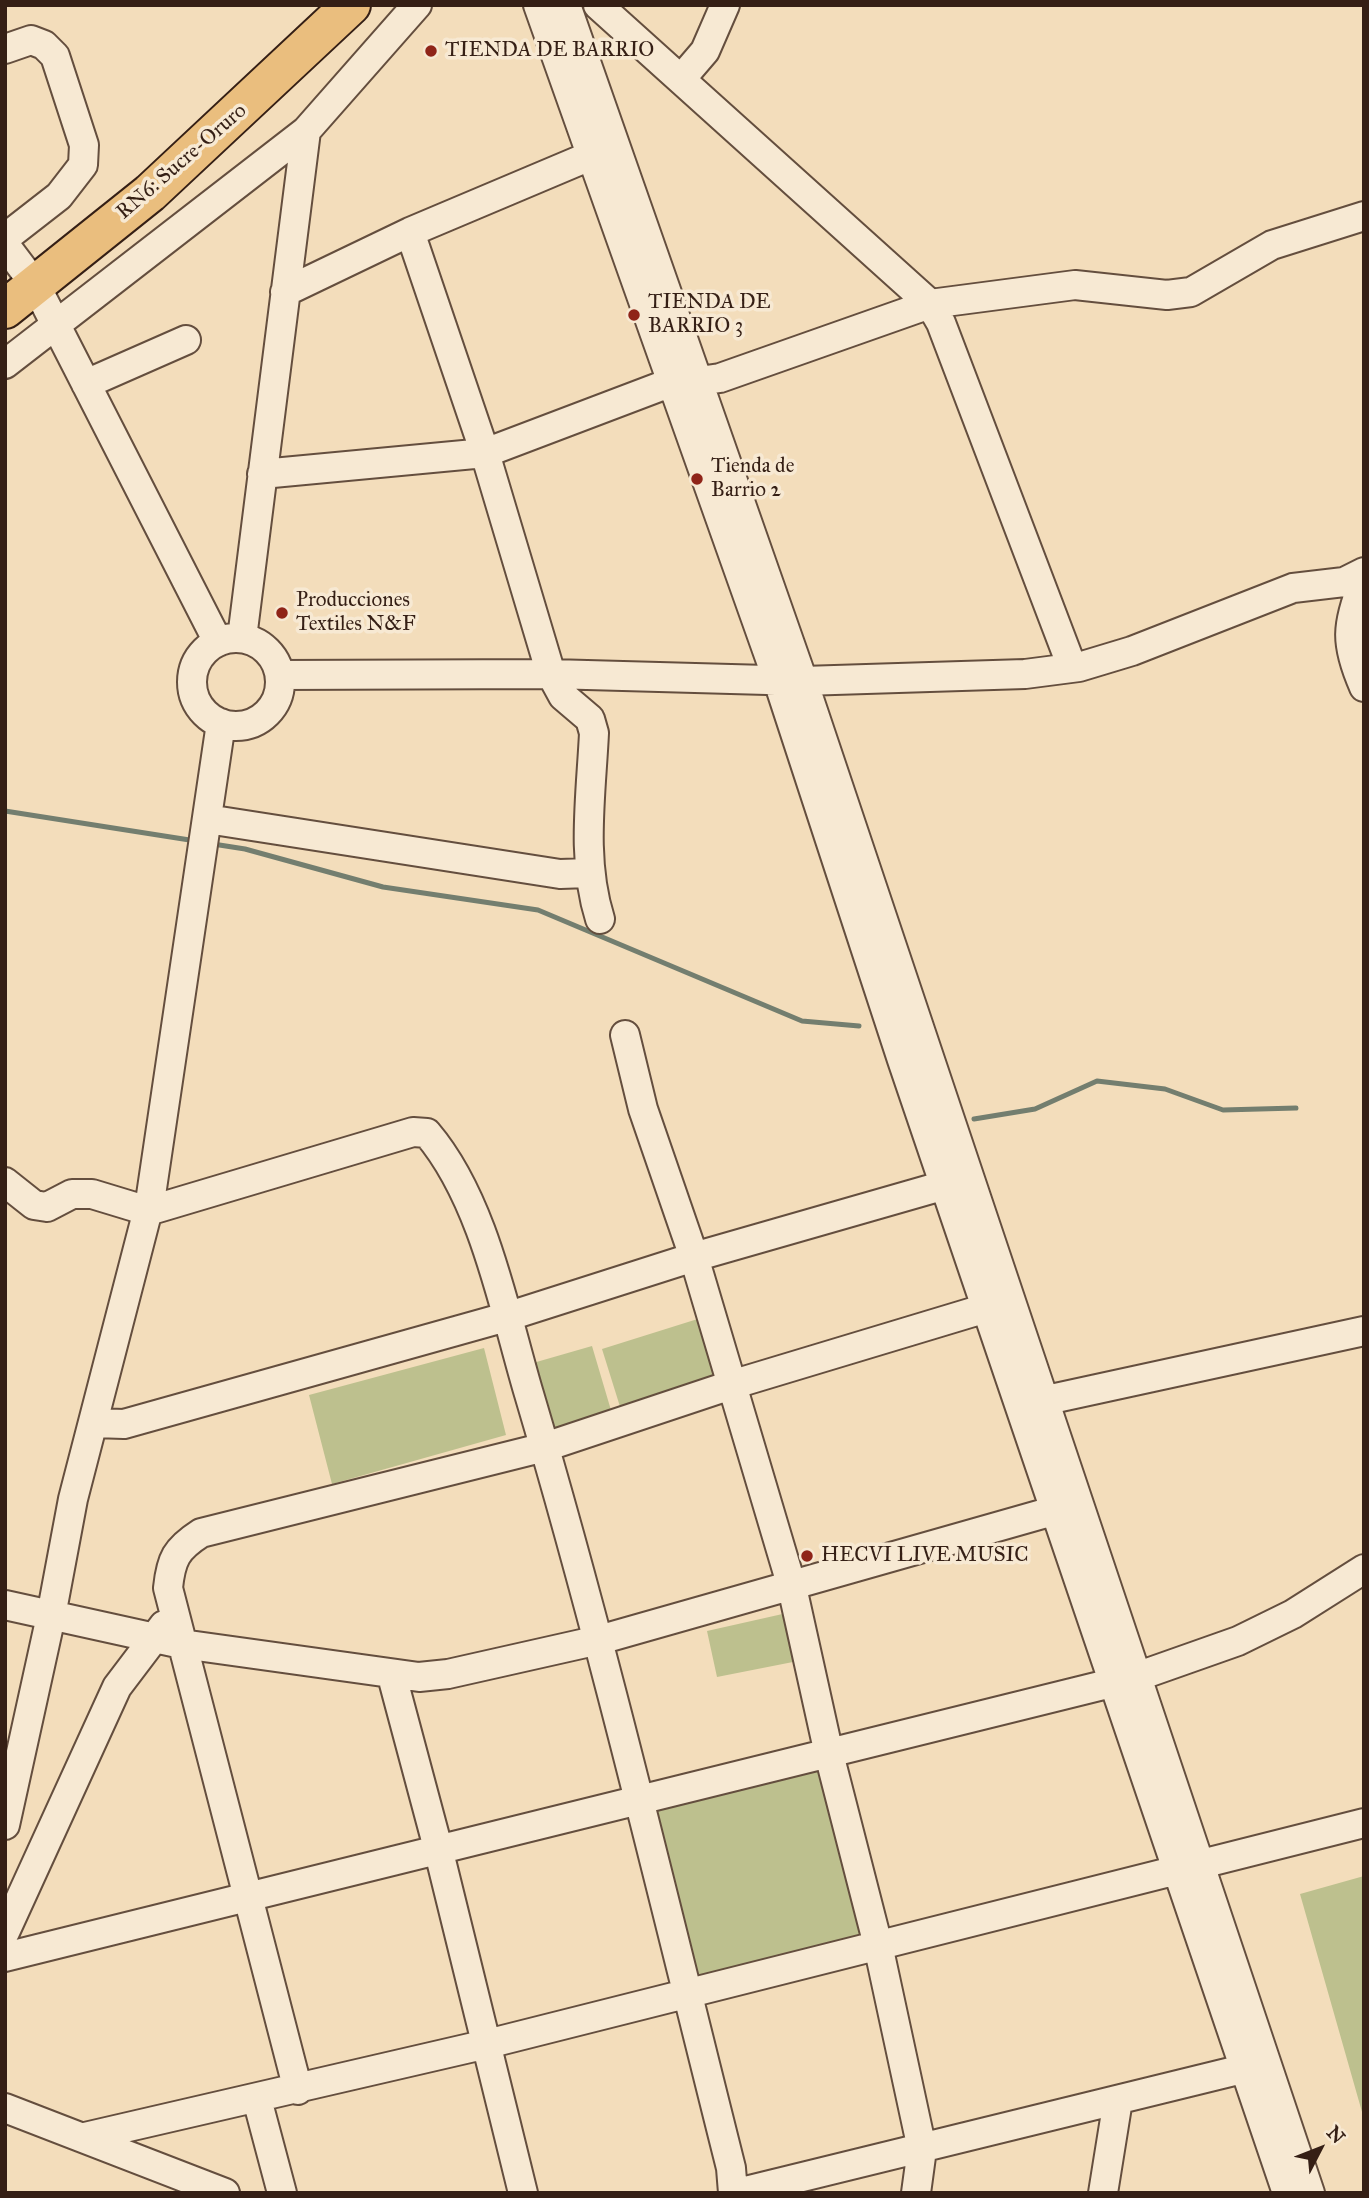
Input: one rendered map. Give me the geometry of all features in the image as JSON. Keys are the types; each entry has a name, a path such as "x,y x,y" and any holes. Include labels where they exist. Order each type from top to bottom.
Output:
{"highway":[{"name":"RN6: Sucre-Oruro","path":"5,309 150,193 351,5"}],"street":[{"path":"5,364 306,131 418,5"},
{"path":"538,5 603,150 790,681 1255,2066 1310,2193"},
{"path":"566,5 603,150"},
{"path":"598,5 930,304 941,323 1072,667"},
{"path":"681,79 705,51 724,5"},
{"path":"5,49 31,40 50,50 58,61 84,145 83,164 74,179 9,231 86,384 230,640"},
{"path":"230,640 262,474 306,131"},
{"path":"285,292 410,232 603,150"},
{"path":"262,474 485,453 659,387 720,378 930,304 1075,285 1167,295 1191,292 1272,245 1364,216"},
{"path":"410,232 485,453 551,674 563,696 590,719 594,733 589,873 600,919"},
{"path":"86,384 186,340"},
{"path":"280,675 551,674 790,681 1025,674 1072,667 1132,651 1293,588 1344,582 1364,572"},
{"path":"1364,581 1348,625 1353,663 1364,687"},
{"path":"230,640 267,650 280,675 276,701 269,712 247,725 221,723 208,716 198,705 192,683 197,662 206,650 230,640"},
{"path":"790,681 945,1185 1042,1401 1066,1507"},
{"path":"5,1825 51,1616 73,1499 148,1211 221,723"},
{"path":"207,818 561,874 589,873"},
{"path":"625,1035 643,1109 694,1257 792,1587 829,1754 877,1945 922,2149 916,2193"},
{"path":"5,1182 34,1205 47,1207 72,1194 92,1194 148,1211 413,1132 427,1133 447,1156 479,1226 599,1640 735,2193 1255,2066"},
{"path":"94,1423 124,1424 506,1317 694,1257 945,1185"},
{"path":"298,2090 246,1895 170,1641 173,1609 168,1588 170,1565 178,1551 201,1533 545,1447 732,1385 998,1304"},
{"path":"1042,1401 1364,1331"},
{"path":"5,1605 170,1641 392,1676 448,1674 599,1640 1066,1507"},
{"path":"5,1957 246,1895 1125,1680 1238,1641 1293,1614 1364,1569"},
{"path":"5,1931 117,1687 170,1641"},
{"path":"392,1676 438,1848 523,2193"},
{"path":"85,2137 298,2090 487,2044 687,1991 1188,1869 1364,1823"},
{"path":"1255,2066 1287,2193"},
{"path":"257,2099 282,2193"},
{"path":"1103,2193 1118,2100"},
{"path":"5,2108 225,2193"}],"green space":[{"path":"704,1317 725,1381 622,1413 602,1349"},
{"path":"592,1346 613,1417 555,1434 533,1363"},
{"path":"484,1348 506,1435 332,1484 309,1395"},
{"path":"787,1613 798,1661 717,1677 707,1631"},
{"path":"824,1768 865,1940 695,1980 653,1808"},
{"path":"1364,1876 1364,2119 1300,1894"}],"waterway":[{"path":"5,811 196,841"},
{"path":"213,844 245,849 383,887 538,910 802,1021 859,1026"},
{"path":"974,1119 1035,1109 1097,1081 1165,1089 1223,1110 1296,1108"}],"place":[{"name":"TIENDA DE BARRIO","path":"431,51"},
{"name":"TIENDA DE BARRIO 3","path":"634,315"},
{"name":"Tienda de Barrio 2","path":"697,479"},
{"name":"Producciones Textiles N&F","path":"282,613"},
{"name":"HECVI LIVE MUSIC","path":"807,1556"}]}
